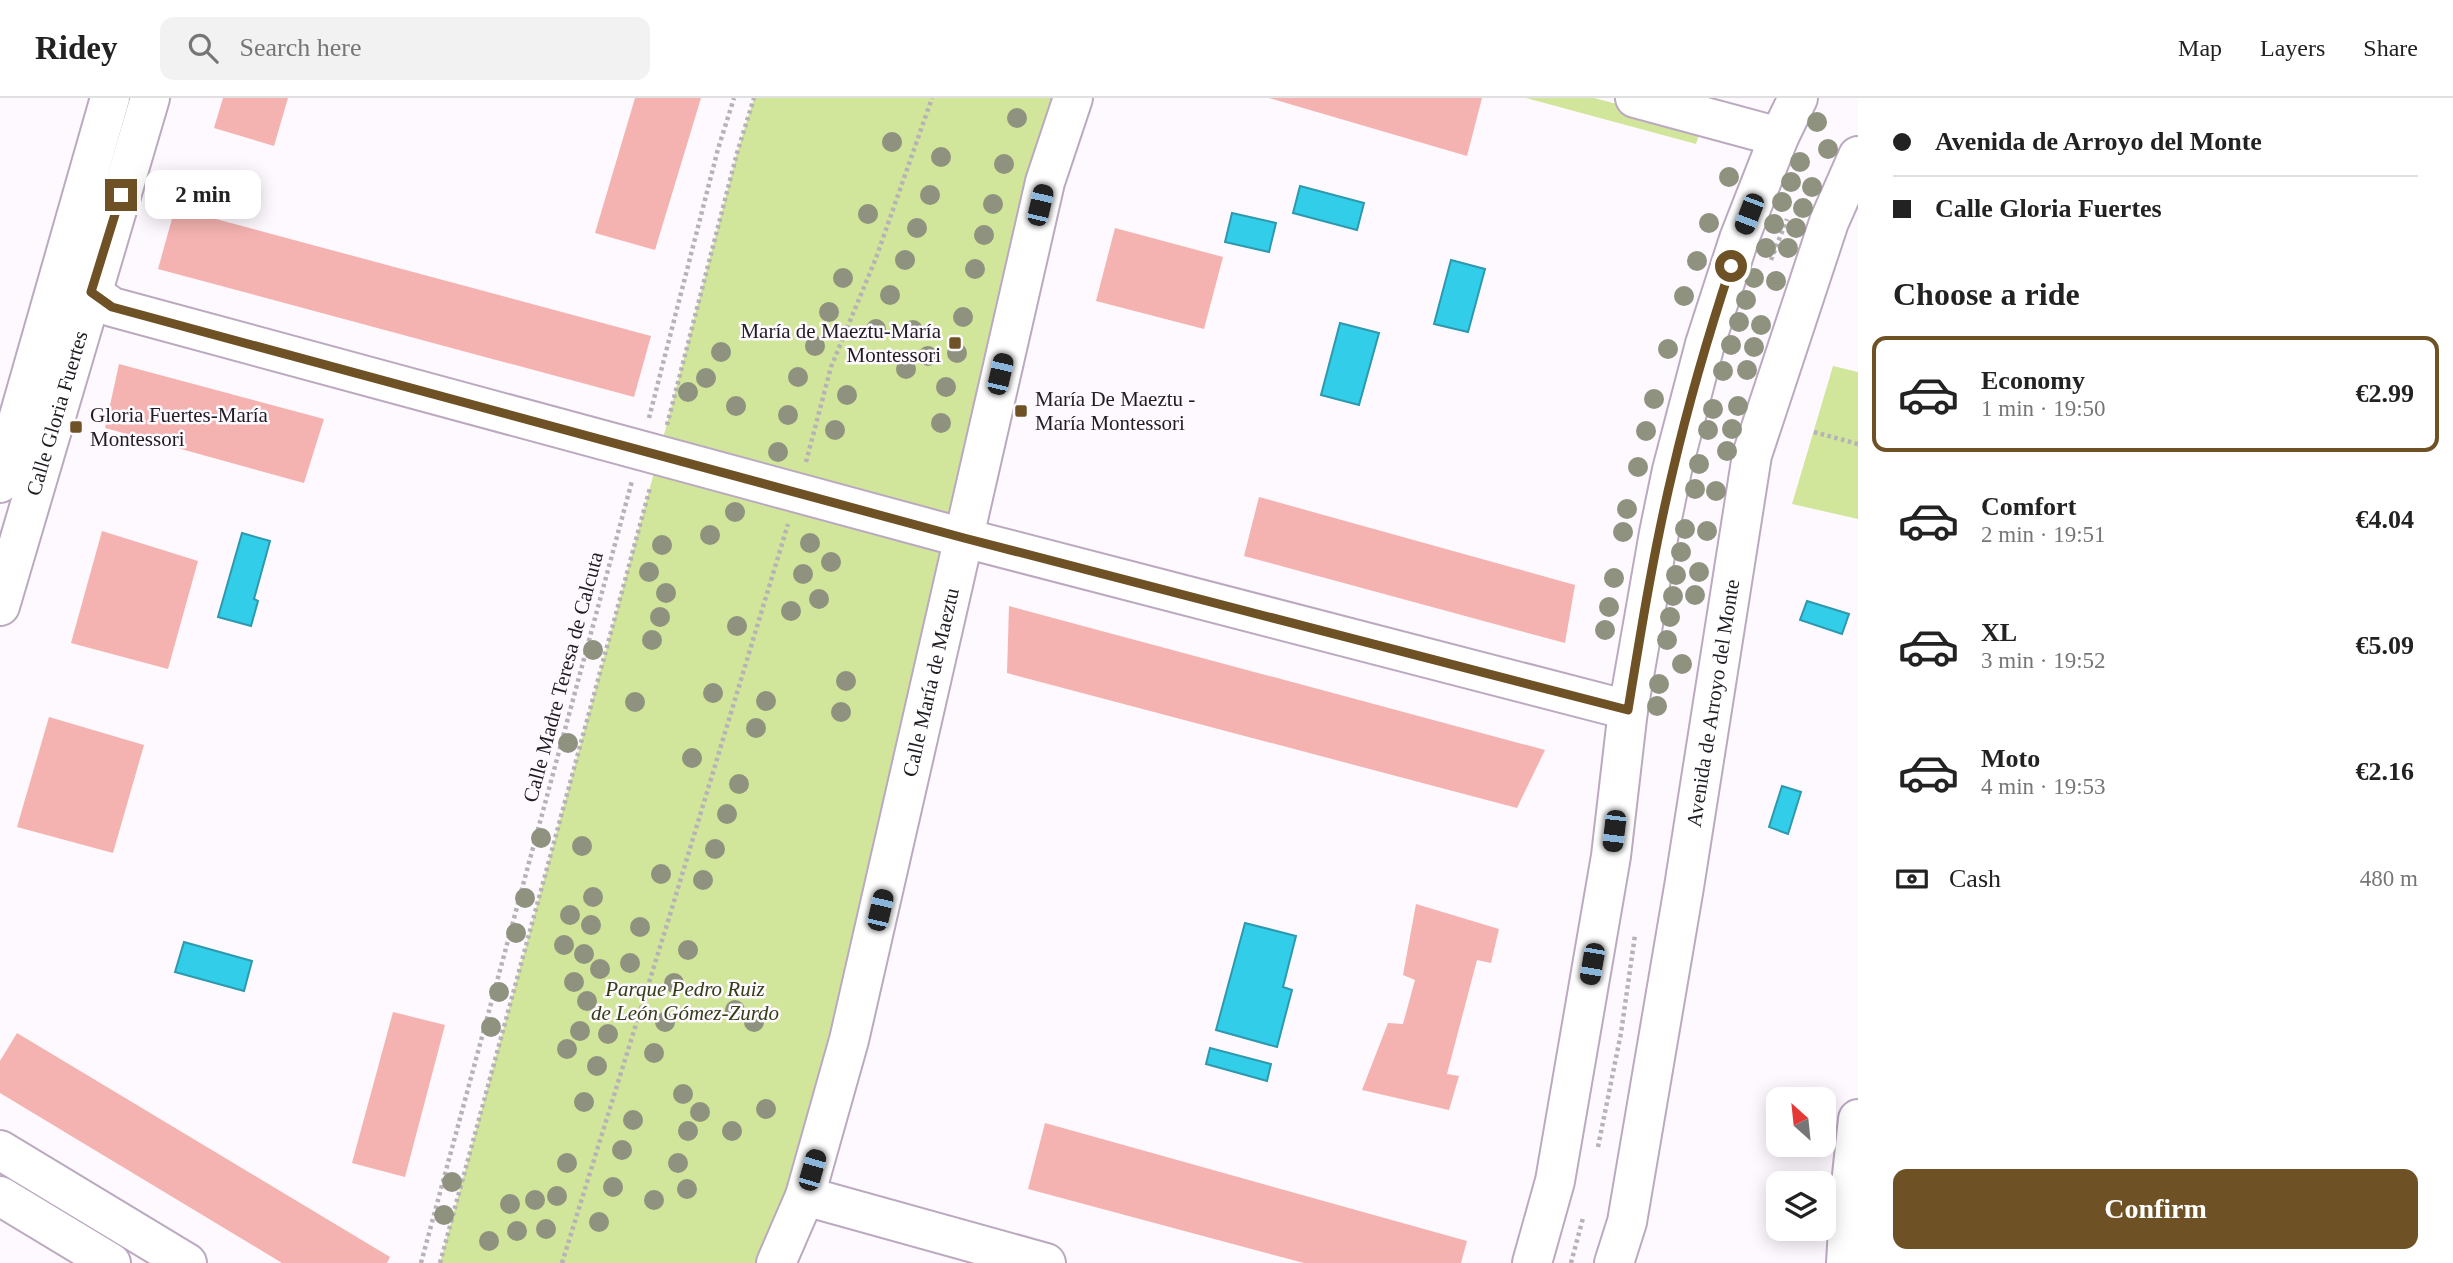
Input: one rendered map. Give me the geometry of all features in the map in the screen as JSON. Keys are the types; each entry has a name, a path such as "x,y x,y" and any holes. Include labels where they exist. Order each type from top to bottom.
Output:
{"street":[{"name":"Calle Gloria Fuertes","path":"0,483 110,98"},
{"name":"Calle Gloria Fuertes","path":"0,606 150,98"},
{"name":"Calle María de Maeztu","path":"776,1263 804,1196 849,1040 1045,182 1073,98"},
{"path":"1635,98 1779,137"},
{"path":"1532,1263 1555,1181 1611,856 1628,710 1659,533 1705,344 1739,240 1779,137 1798,98"},
{"name":"Avenida de Arroyo del Monte","path":"1614,1263 1629,1208 1684,887 1752,455 1829,222 1858,156"},
{"path":"91,292 112,307 964,538 1628,710"},
{"path":"1846,1263 1858,1119"},
{"path":"0,1150 187,1263"},
{"path":"0,1196 111,1263"},
{"path":"804,1196 1046,1263"}],"path":[{"name":"Calle Madre Teresa de Calcuta","path":"421,1263 650,452 718,149 734,98"},
{"path":"440,1263 650,452 754,98"},
{"path":"562,1263 797,492 831,367 876,258 932,98"},
{"path":"1814,432 1858,444"}],"green space":[{"name":"Parque Pedro Ruiz de León Gómez-Zurdo","path":"754,98 1073,98 776,1263 440,1263 659,454 737,153"},
{"path":"1526,98 1594,98 1702,126 1696,144"},
{"path":"1833,366 1858,372 1858,519 1792,504"}],"water":[{"path":"1300,186 1364,203 1357,230 1293,213"},
{"path":"1232,213 1276,223 1269,252 1225,242"},
{"path":"1451,260 1485,269 1468,332 1434,324"},
{"path":"1340,323 1379,333 1359,405 1321,395"},
{"path":"242,533 270,541 254,599 258,601 251,626 218,617"},
{"path":"1807,601 1849,614 1842,634 1800,620"},
{"path":"1782,786 1801,792 1788,834 1769,827"},
{"path":"1245,923 1296,936 1283,987 1292,990 1277,1047 1216,1030"},
{"path":"184,942 252,961 244,991 175,972"},
{"path":"1210,1048 1271,1064 1267,1081 1206,1064"}],"building":[{"path":"223,98 288,98 274,146 214,128"},
{"path":"635,98 701,98 655,250 595,233"},
{"path":"1269,98 1482,98 1467,156"},
{"path":"175,208 651,336 634,397 158,269"},
{"path":"1115,228 1223,257 1204,329 1096,301"},
{"path":"119,364 324,419 304,483 105,428"},
{"path":"1259,497 1575,585 1565,643 1244,556"},
{"path":"102,531 198,561 168,669 71,643"},
{"path":"1009,606 1545,750 1517,808 1007,673"},
{"path":"49,717 144,745 113,853 17,827"},
{"path":"1416,904 1499,929 1491,963 1477,960 1447,1074 1459,1076 1449,1110 1362,1090 1388,1023 1403,1024 1415,980 1403,975"},
{"path":"393,1012 445,1025 405,1177 352,1163"},
{"path":"17,1033 390,1257 387,1263 282,1263 0,1093 0,1061"},
{"path":"1045,1123 1467,1241 1461,1263 1304,1263 1028,1189"}],"place":[{"name":"María de Maeztu-María Montessori","path":"955,343"},
{"name":"María De Maeztu - María Montessori","path":"1021,411"},
{"name":"Gloria Fuertes-María Montessori","path":"76,427"}],"route":[{"path":"121,195 91,292 112,307 964,538 1628,710 1672,470 1705,344 1731,266"}]}
